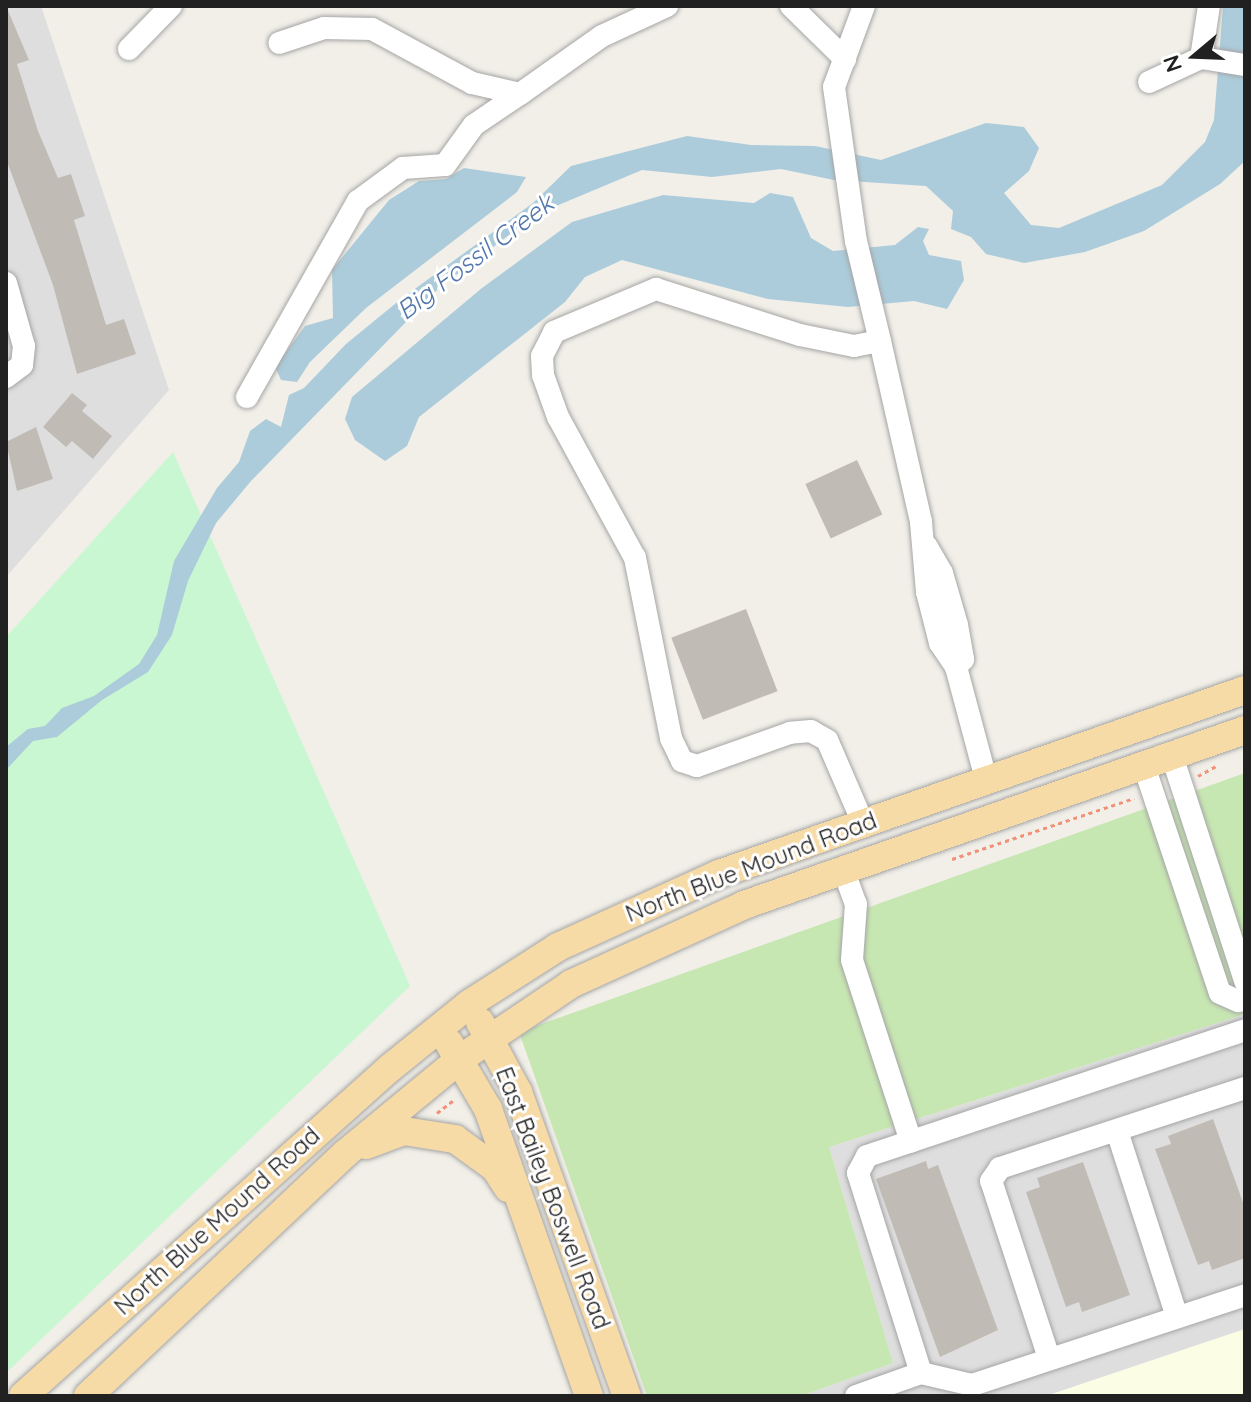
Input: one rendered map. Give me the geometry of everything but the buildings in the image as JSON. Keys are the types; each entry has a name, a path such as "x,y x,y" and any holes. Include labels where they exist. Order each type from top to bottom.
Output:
{"main road":[{"name":"North Blue Mound Road","path":"23,1396 469,1004 558,947 719,874 1245,690"},
{"path":"1148,779 1141,752 1154,741 1245,707"},
{"name":"North Blue Mound Road","path":"88,1396 346,1153 488,1037 571,984 744,905 843,869 1148,779 1176,769 1245,730"},
{"name":"East Bailey Boswell Road","path":"469,1004 518,1092 627,1396"},
{"name":"East Bailey Boswell Road","path":"440,1029 488,1109 533,1228 589,1396"},
{"name":"North Blue Mound Road","path":"346,1153 404,1131 455,1139 495,1168 533,1228"}],"street":[{"path":"129,49 171,6"},
{"path":"247,397 358,201 403,168 445,165 474,125 602,36 667,6"},
{"path":"791,6 845,59"},
{"path":"864,6 834,87 839,140 869,307 880,341 925,542 942,573 957,625 963,659 956,667 986,779"},
{"path":"1201,58 1209,6"},
{"path":"279,43 324,28 372,29 472,83 520,94"},
{"path":"1149,82 1201,58 1245,65"},
{"path":"6,283 24,346 22,365 6,377"},
{"path":"863,823 827,740 811,731 790,733 697,766 682,761 671,738 635,558 558,417 542,356 554,332 566,324 656,289 800,335 854,346 880,341"},
{"path":"1148,779 1220,993 1243,998 1176,769"},
{"path":"843,869 856,904 852,960 911,1142"},
{"path":"921,1373 858,1173 867,1156 1245,1030"},
{"path":"1049,1358 991,1181 1000,1168 1245,1088"},
{"path":"1117,1131 1177,1317"},
{"path":"856,1396 921,1373 972,1385 1245,1295"}],"path":[{"path":"1176,769 1221,764"},
{"path":"945,860 1148,779"},
{"path":"434,1116 460,1093"}],"shaded area":[{"path":"6,6 41,6 169,390 6,577"},
{"path":"1245,1014 1245,1329 1046,1396 801,1396 893,1363 829,1147"},
{"path":"1245,1329 1245,1396 1046,1396"}],"green space":[{"path":"173,452 410,986 6,1373 6,637"},
{"path":"1245,773 1245,1014 829,1147 893,1363 801,1396 647,1396 519,1032"}],"water":[{"name":"Big Fossil Creek","path":"1223,6 1245,6 1245,161 1220,184 1144,231 1085,252 1024,263 986,254 971,237 951,229 953,211 926,186 834,180 781,169 712,177 642,170 537,214 440,287 251,481 216,523 188,581 172,635 148,672 102,700 57,737 33,741 6,770 6,747 28,729 45,726 62,708 94,696 139,664 157,635 174,561 217,488 239,462 250,431 266,419 281,427 289,395 304,388 346,344 401,299 533,203 571,166 687,136 751,145 815,146 881,160 986,123 1024,127 1039,148 1029,171 1004,193 1031,225 1059,228 1162,185 1205,142 1214,120"},
{"path":"464,168 526,177 517,192 366,308 310,362 297,382 281,380 275,367 305,326 333,318 332,270 389,200 419,181 446,179"},
{"path":"770,193 793,197 811,238 833,251 895,245 918,227 929,229 923,241 929,255 961,261 964,280 947,309 914,301 848,307 768,299 622,260 585,277 565,302 419,417 407,446 385,461 355,440 345,419 352,397 482,288 572,222 663,195 754,203"}]}
